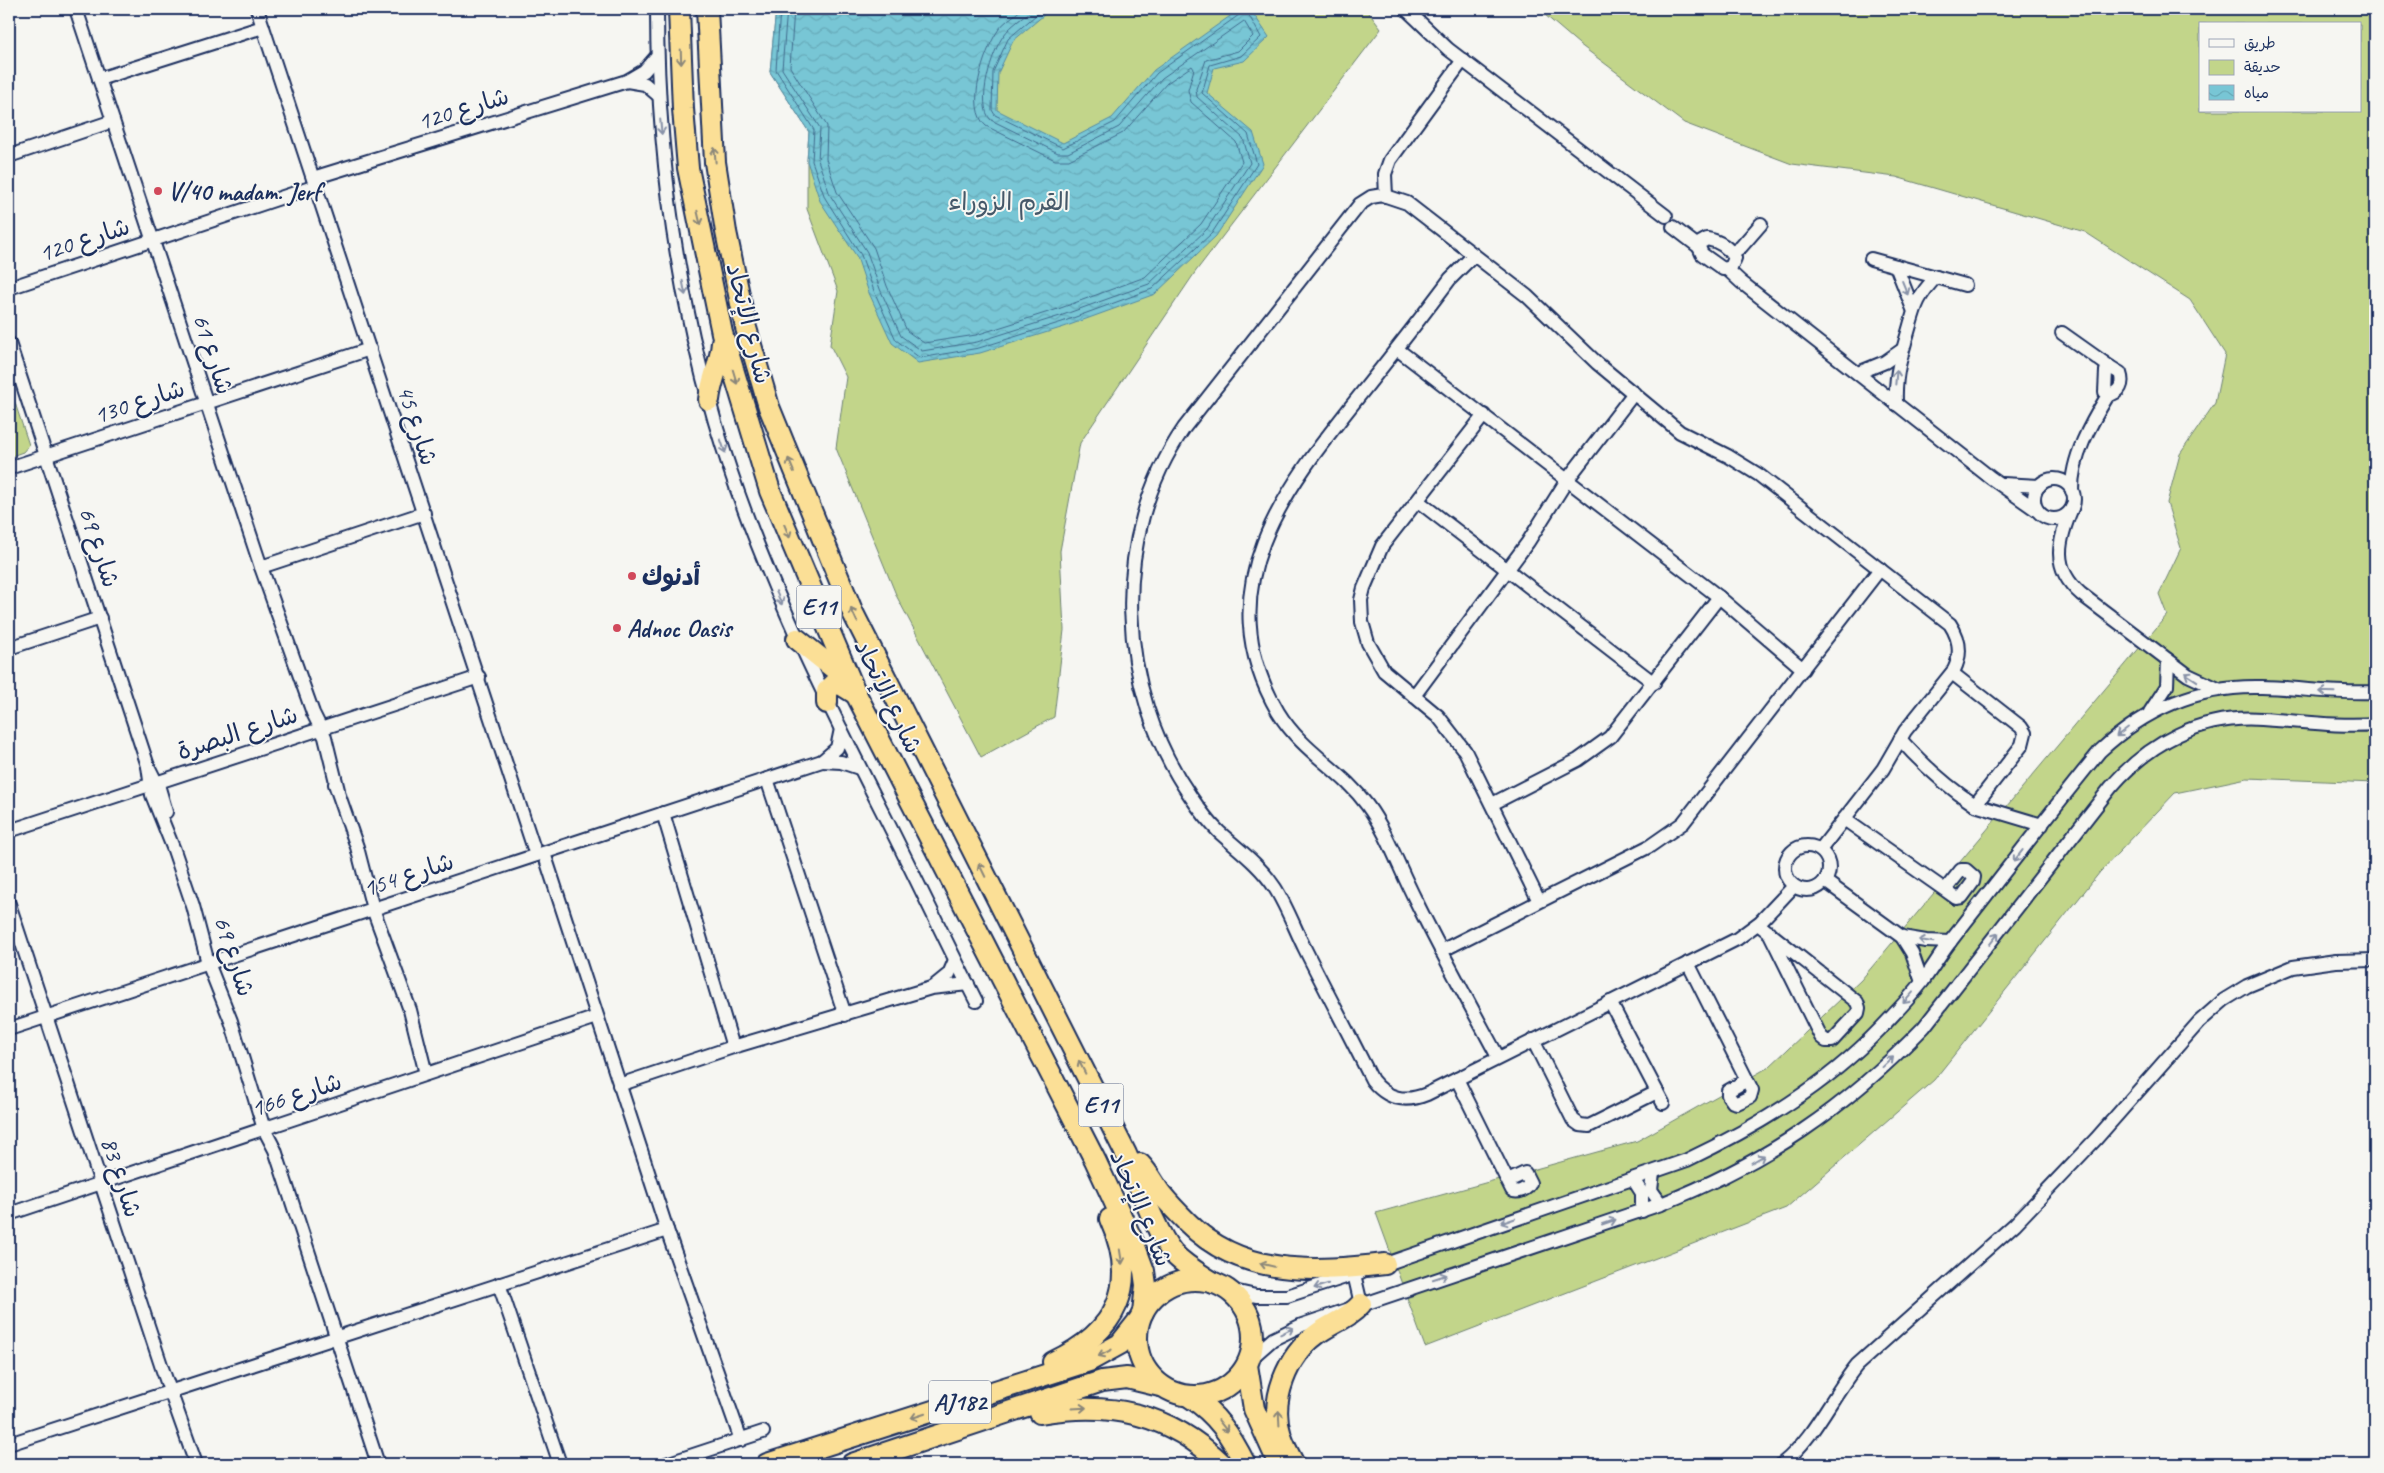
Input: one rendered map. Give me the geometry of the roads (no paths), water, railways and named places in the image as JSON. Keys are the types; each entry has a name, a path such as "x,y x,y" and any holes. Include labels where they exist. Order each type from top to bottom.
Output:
{"highway":[{"name":"شارع الإتحاد","path":"679,9 683,109 688,168 722,333 770,491 853,688 1095,1160 1142,1263 1146,1285 1141,1316"},
{"name":"شارع الإتحاد","path":"707,9 715,162 726,232 746,328 772,416 854,614 1126,1154 1161,1232 1172,1252 1192,1269 1220,1286"},
{"path":"709,400 711,385 720,361 722,333"},
{"path":"797,639 853,688"},
{"path":"828,703 827,691 834,684 853,688"},
{"path":"1126,1154 1141,1165 1161,1194 1190,1224 1211,1241 1248,1259 1273,1266 1311,1270 1385,1264"},
{"path":"1002,1389 1074,1352 1094,1338 1106,1325 1115,1310 1121,1293 1122,1257 1112,1224 1098,1191 1095,1178 1095,1160"},
{"path":"1198,1280 1220,1286 1238,1299 1247,1312 1252,1328 1253,1344 1248,1362 1237,1378 1223,1389 1207,1395 1190,1397 1176,1394 1162,1387 1147,1371 1138,1350 1136,1335 1141,1316 1153,1298 1166,1288 1181,1282 1198,1280"},
{"path":"1294,1464 1281,1436 1279,1426 1278,1407 1284,1376 1306,1344 1326,1328 1351,1315 1361,1304"},
{"name":"AJ182","path":"767,1464 1082,1363 1107,1353 1124,1340 1141,1316"},
{"path":"1248,1362 1254,1409 1279,1464"},
{"name":"AJ182","path":"852,1464 1114,1378 1139,1379 1162,1387"},
{"path":"1190,1397 1208,1410 1223,1425 1245,1464"},
{"path":"978,1423 1069,1408 1103,1408 1125,1412 1172,1427 1192,1438 1222,1464"}],"street":[{"name":"شارع 61","path":"76,9 261,567 336,775 338,790 357,847 365,860 377,908 396,968 410,1010 418,1023 430,1073"},
{"name":"شارع 45","path":"257,9 479,677 597,1017 667,1230 741,1440"},
{"path":"656,9 660,126 676,249 693,340 726,453 772,582 797,639 859,768 976,1001"},
{"path":"1406,9 1432,35 1669,222 1699,247 1702,254 1720,267 1727,269 1740,282 2000,484 2041,514 2060,518 2072,508"},
{"path":"99,79 263,27"},
{"name":"شارع 120","path":"9,288 152,240 314,182 627,80 644,71 657,56"},
{"path":"1386,196 1384,174 1390,160 1463,60"},
{"path":"627,80 645,84 659,96"},
{"path":"9,156 113,122"},
{"path":"1794,886 1758,924 1737,939 1427,1094 1407,1100 1387,1095 1372,1080 1275,889 1259,867 1218,831 1204,815 1169,762 1146,708 1137,674 1132,636 1131,593 1136,551 1145,507 1160,467 1170,447 1355,208 1371,197 1386,196 1407,203 1527,296 1597,363 1680,432 1728,456 1760,475 1950,624 1958,637 1960,651 1957,664 1952,673 1900,739 1883,769 1820,850"},
{"path":"1732,254 1761,224"},
{"path":"1699,247 1703,240 1711,240 1723,245 1732,254 1734,263 1727,269"},
{"path":"1474,255 1450,279 1316,450 1277,512 1266,533 1256,566 1250,617 1259,667 1280,714 1300,741 1349,784 1367,806 1498,1058"},
{"path":"1871,259 1965,285"},
{"path":"1896,266 1913,310"},
{"path":"1896,404 1895,376 1913,310 1926,287 1936,277"},
{"path":"2062,333 2120,373 2122,385 2119,390 2108,396 2094,419 2076,463 2072,491"},
{"name":"شارع 69","path":"9,343 153,783 172,834 174,850 193,906 201,919 212,962 229,1006 231,1021 378,1464"},
{"path":"1397,348 1719,597 1803,669"},
{"name":"شارع 130","path":"9,468 370,349"},
{"path":"1858,373 1885,362 1902,350"},
{"path":"1414,696 1508,570 1568,480 1634,393"},
{"path":"1484,416 1377,556 1367,577 1361,605 1364,633 1373,653 1391,678 1438,716 1457,739 1492,804 1539,901"},
{"path":"2076,463 2056,479 2047,481 2039,486 2035,494 2034,503 2054,528 2060,542 2062,567 2075,589 2168,660 2199,681 2218,689"},
{"path":"2056,479 2062,481 2072,491 2074,497 2060,542"},
{"path":"2000,484 2039,486"},
{"path":"1418,500 1654,683"},
{"path":"261,567 424,514"},
{"path":"1441,951 1650,846 1682,823 1880,569"},
{"path":"1492,804 1595,750 1623,722 1719,597"},
{"path":"9,648 100,618"},
{"path":"2150,713 2167,686 2168,660"},
{"path":"1952,673 2021,727 2025,733 2022,745 1975,805"},
{"name":"شارع البصرة","path":"9,830 479,677"},
{"path":"1220,1286 1256,1296 1287,1296 1653,1172 1730,1140 1770,1117 1809,1090 1880,1029 1922,982 1950,942 2100,751 2116,736 2150,713 2183,699 2218,689 2261,686 2320,692 2375,692"},
{"path":"1248,1362 1273,1339 1287,1331 1361,1304 1661,1204 1741,1169 1781,1146 1820,1120 1891,1060 1954,991 2127,768 2146,752 2167,739 2189,729 2212,722 2237,719 2331,725 2375,724"},
{"path":"822,761 836,748 841,729"},
{"path":"1900,739 1923,765 1950,789 1975,805 2042,825"},
{"name":"شارع 154","path":"9,1029 822,761 841,762 859,768"},
{"path":"767,779 845,1015"},
{"path":"663,813 733,1047"},
{"path":"1844,819 1945,890"},
{"path":"1809,846 1820,850 1827,859 1829,870 1825,881 1816,889 1810,890 1794,886 1786,877 1784,866 1789,855 1798,848 1809,846"},
{"path":"1825,881 1902,937 1912,953 1922,982"},
{"name":"شارع 83","path":"9,904 170,1392 196,1464"},
{"path":"1758,924 1769,932 1857,1002 1860,1008 1858,1013 1832,1041 1826,1041 1821,1037 1769,932"},
{"path":"1902,937 1950,942"},
{"path":"931,988 944,980 956,960"},
{"path":"1782,1464 1809,1436 1857,1365 2015,1224 2096,1139 2199,1022 2224,1000 2247,986 2293,967 2336,961 2375,960"},
{"path":"1688,963 1747,1080"},
{"path":"619,1085 733,1047 931,988 968,984"},
{"path":"1533,1040 1573,1120 1580,1125 1589,1126 1660,1098 1610,1002"},
{"name":"شارع 166","path":"9,1214 597,1017"},
{"path":"1456,1079 1508,1181"},
{"path":"1653,1172 1651,1190 1661,1204"},
{"path":"1633,1179 1642,1193 1642,1210"},
{"path":"9,1444 667,1230"},
{"path":"1354,1274 1361,1304"},
{"path":"499,1284 560,1464"},
{"path":"666,1464 763,1432"}],"water":[{"path":"776,9 1051,9 1013,41 998,73 997,110 1063,143 1112,118 1154,70 1240,9 1250,9 1269,37 1244,61 1214,68 1207,93 1253,132 1263,164 1216,236 1155,294 1064,327 980,353 918,363 892,343 869,293 857,257 820,201 807,161 809,132 770,72"}],"place":[{"name":"V/40 madam. Jerf","path":"158,191"},
{"name":"أدنوك","path":"632,576"},
{"name":"Adnoc Oasis","path":"617,628"}],"park label":[{"name":"القرم الزوراء","path":"1009,201"}]}
